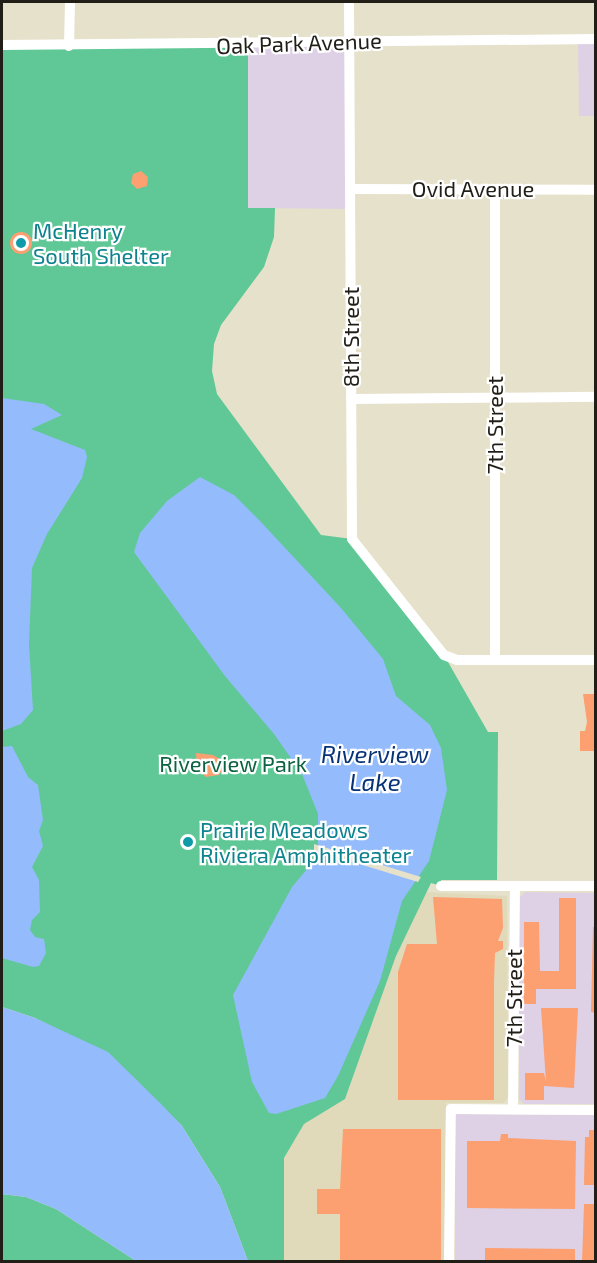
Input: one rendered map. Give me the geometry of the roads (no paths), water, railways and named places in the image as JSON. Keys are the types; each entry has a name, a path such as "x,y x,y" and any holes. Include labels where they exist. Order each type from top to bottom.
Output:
{"street":[{"path":"69,46 70,2"},
{"name":"8th Street","path":"349,2 352,539 433,644 457,660 596,660"},
{"name":"Oak Park Avenue","path":"2,45 292,45 350,40 596,39"},
{"name":"Ovid Avenue","path":"350,189 596,190"},
{"name":"7th Street","path":"495,189 495,660"},
{"path":"351,399 596,397"},
{"path":"441,886 596,886"},
{"name":"7th Street","path":"513,1109 515,886"},
{"path":"449,1262 451,1109 596,1110"}],"water":[{"path":"2,398 44,404 62,415 31,429 85,450 87,457 82,478 47,534 32,568 29,644 33,710 21,724 2,731"},
{"name":"Riverview Lake","path":"200,477 234,495 341,608 383,659 396,696 430,725 441,748 447,790 429,861 402,901 380,981 338,1076 325,1098 276,1114 269,1113 252,1082 233,995 292,887 318,856 318,814 302,774 274,734 225,676 134,552 140,533 167,501"},
{"path":"12,746 28,777 38,785 43,820 39,831 43,846 32,867 39,880 40,912 32,920 30,930 35,937 44,939 46,953 39,966 33,967 2,958 2,747"},
{"path":"2,1007 35,1018 108,1052 161,1104 182,1126 220,1187 248,1261 136,1261 56,1209 26,1197 2,1194"}],"place":[{"name":"McHenry South Shelter","path":"21,243"},
{"name":"Prairie Meadows Riviera Amphitheater","path":"188,842"}],"park label":[{"name":"Riverview Park","path":"233,764"}]}
